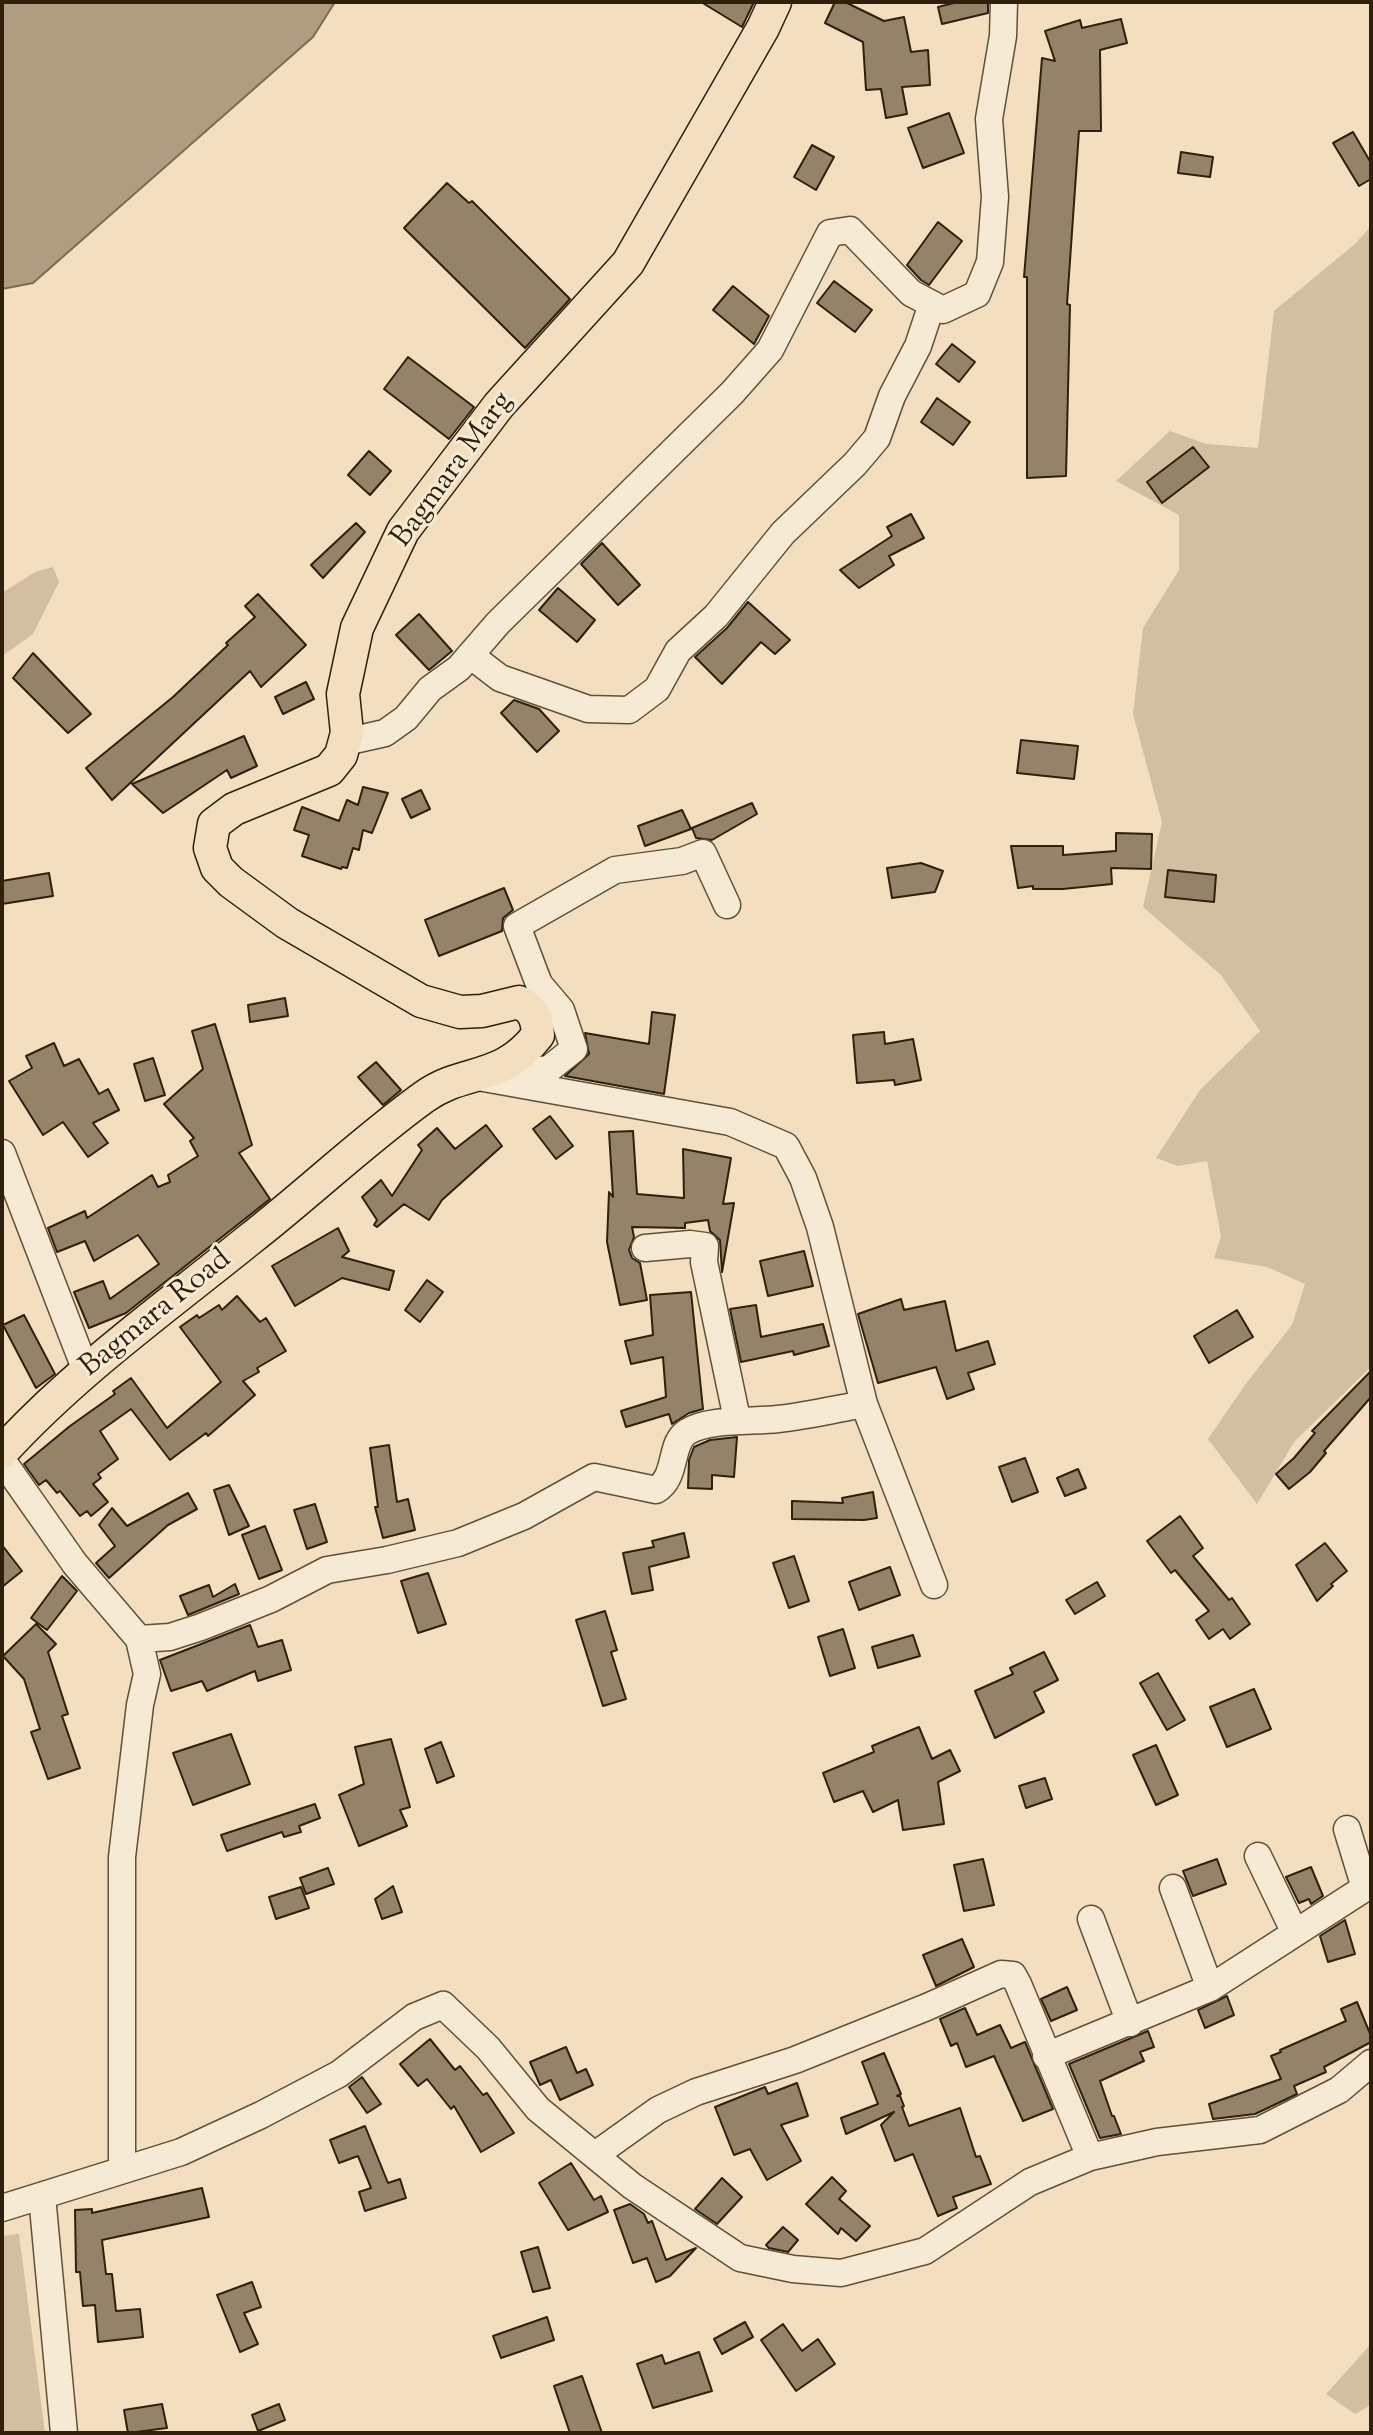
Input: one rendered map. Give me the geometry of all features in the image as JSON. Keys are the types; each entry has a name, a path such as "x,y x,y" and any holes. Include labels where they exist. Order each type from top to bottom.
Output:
{"main road":[{"name":"Bagmara Marg","path":"345,742 343,694 357,628 403,531 499,405 628,263 775,2"},
{"path":"345,742 341,755 329,770 234,809 214,824 210,848 217,868 287,923 421,1001 460,1012 482,1011 519,1002 531,1008 537,1020 538,1035 506,1065 478,1077"},
{"name":"Bagmara Road","path":"9,1438 86,1371 427,1095 478,1077"}],"street":[{"path":"345,742 385,733 406,718 430,689 459,668 498,623 732,393 770,350 830,233 850,230 911,293 943,310 977,294 990,262 995,197 989,119 1003,36 1004,2"},
{"path":"470,655 500,678 588,709 629,710 657,689 678,651 716,616 783,533 855,464 877,438 892,396 918,346 932,304"},
{"path":"478,1077 549,1069 574,1049 561,1010 539,984 517,926 615,870 682,861 703,853 727,905"},
{"path":"478,1077 730,1122 786,1146 803,1178 820,1227 864,1404 934,1585"},
{"path":"2,1153 86,1371"},
{"path":"645,1248 690,1244 705,1246 704,1262 737,1419"},
{"path":"139,1639 170,1637 201,1627 271,1599 327,1570 458,1543 524,1516 594,1477 656,1490 667,1481 680,1437 688,1430 737,1419 778,1419 864,1404"},
{"path":"2,1460 75,1564 139,1639 147,1674 140,1705 122,1857 122,2169"},
{"path":"1046,2056 1210,1988 1368,1888 1347,1829"},
{"path":"1258,1856 1295,1933"},
{"path":"1173,1888 1210,1988"},
{"path":"1091,1919 1130,2023"},
{"path":"595,2155 658,2110 696,2092 810,2054 1001,1974 1013,1975 1018,1984 1090,2157"},
{"path":"2,2208 181,2152 339,2074 414,2017 443,2005 488,2048 538,2109 632,2186 740,2258 793,2269 841,2273 925,2251 1030,2182 1090,2157 1157,2142 1260,2130 1339,2090 1371,2063"},
{"path":"42,2196 64,2433"}],"shaded area":[{"path":"2,2 335,2 313,37 33,283 2,289"},
{"path":"1371,226 1371,1367 1294,1442 1257,1504 1208,1439 1292,1325 1305,1284 1267,1267 1214,1258 1221,1236 1207,1161 1178,1166 1156,1158 1200,1090 1260,1031 1221,975 1143,907 1162,822 1133,714 1143,628 1179,570 1179,515 1116,481 1170,431 1206,444 1258,448 1274,311 1356,243"},
{"path":"53,567 59,582 33,634 2,656 2,593 35,572"},
{"path":"19,2234 45,2433 2,2433 2,2236"},
{"path":"1371,2344 1371,2405 1355,2414 1326,2394"}],"building":[{"path":"701,2 754,2 742,27"},
{"path":"835,2 845,2 884,21 904,17 911,52 928,50 930,85 902,87 907,114 886,118 881,89 866,90 863,42 825,23"},
{"path":"958,2 988,2 988,13 942,24 938,7"},
{"path":"1121,19 1127,43 1100,50 1101,131 1079,131 1067,304 1070,305 1066,476 1027,478 1027,277 1024,277 1042,58 1055,61 1045,31 1080,20 1082,28"},
{"path":"949,113 964,153 923,168 908,128"},
{"path":"1353,132 1371,163 1371,179 1359,186 1333,143"},
{"path":"812,145 834,157 816,190 794,177"},
{"path":"1181,152 1213,157 1210,177 1178,173"},
{"path":"447,183 469,203 472,201 570,299 525,348 404,228"},
{"path":"938,222 962,241 929,285 907,265"},
{"path":"834,281 872,310 855,332 817,303"},
{"path":"733,286 769,316 754,344 713,310"},
{"path":"952,344 975,362 959,382 936,364"},
{"path":"408,357 474,407 449,439 384,389"},
{"path":"937,398 970,422 953,445 921,422"},
{"path":"1193,447 1209,467 1162,503 1147,482"},
{"path":"369,451 391,471 370,495 348,475"},
{"path":"911,514 924,538 889,556 894,565 859,588 840,570 892,536 887,527"},
{"path":"356,523 365,532 323,578 311,565"},
{"path":"602,543 640,585 618,605 581,564"},
{"path":"558,588 595,620 577,642 539,610"},
{"path":"258,594 306,645 261,687 250,671 112,800 86,768 173,697 228,645 226,643 255,617 245,606"},
{"path":"748,602 790,640 775,654 761,642 722,684 695,657 727,628"},
{"path":"419,614 452,651 429,670 396,635"},
{"path":"33,653 91,714 68,733 13,678"},
{"path":"306,682 314,699 283,714 275,697"},
{"path":"514,700 539,709 559,731 537,752 501,713"},
{"path":"244,736 257,766 231,778 227,770 163,813 132,784"},
{"path":"1021,740 1078,746 1074,779 1017,773"},
{"path":"363,787 388,793 372,833 363,830 359,850 353,848 347,868 341,869 302,856 309,835 294,830 302,807 339,821 347,800 358,805"},
{"path":"421,790 430,809 411,818 402,799"},
{"path":"752,803 757,814 712,840 696,838 692,828"},
{"path":"682,810 691,829 645,846 638,826"},
{"path":"1116,833 1152,834 1151,869 1111,868 1112,884 1063,889 1018,888 1011,846 1063,846 1063,855 1116,851"},
{"path":"921,863 943,871 935,892 892,898 887,868"},
{"path":"1168,870 1216,875 1214,902 1165,897"},
{"path":"49,873 53,896 2,904 2,881"},
{"path":"504,888 513,910 503,918 502,931 439,956 425,920"},
{"path":"285,998 288,1016 250,1022 248,1005"},
{"path":"652,1012 675,1015 664,1094 565,1076 589,1054 585,1033 649,1044"},
{"path":"215,1024 252,1145 239,1153 270,1199 126,1313 89,1328 74,1292 103,1281 110,1299 159,1264 138,1235 94,1261 85,1241 57,1252 48,1228 85,1211 87,1218 152,1175 158,1187 170,1182 168,1175 198,1156 190,1141 194,1138 164,1104 203,1069 192,1031"},
{"path":"884,1032 885,1044 913,1039 921,1080 895,1085 894,1080 857,1083 853,1035"},
{"path":"54,1043 64,1066 79,1059 99,1094 108,1089 119,1110 93,1123 108,1143 88,1157 63,1122 43,1135 9,1081 32,1068 26,1056"},
{"path":"153,1058 165,1095 145,1101 134,1064"},
{"path":"376,1062 401,1090 383,1105 358,1077"},
{"path":"550,1116 573,1146 556,1159 533,1129"},
{"path":"486,1125 502,1146 442,1200 429,1220 404,1204 377,1227 374,1225 377,1220 362,1197 381,1180 392,1196 422,1150 418,1145 437,1128 455,1149"},
{"path":"633,1131 637,1194 684,1198 683,1149 731,1158 723,1204 734,1203 722,1272 720,1240 710,1231 708,1220 685,1223 685,1228 632,1227 634,1237 629,1250 632,1258 640,1263 647,1300 620,1305 607,1242 609,1192 613,1197 609,1132"},
{"path":"338,1228 349,1251 342,1257 394,1271 389,1290 342,1278 295,1306 272,1266"},
{"path":"804,1251 813,1286 768,1296 760,1261"},
{"path":"427,1280 443,1292 420,1322 405,1310"},
{"path":"691,1292 703,1409 689,1413 672,1424 669,1414 626,1427 621,1411 666,1397 663,1357 631,1364 625,1341 653,1335 650,1295"},
{"path":"237,1296 260,1322 266,1318 286,1351 257,1368 259,1372 243,1381 255,1395 208,1436 206,1433 170,1460 131,1409 100,1431 118,1459 98,1474 101,1478 93,1484 108,1502 91,1516 87,1511 80,1516 60,1491 57,1493 46,1480 39,1485 24,1464 115,1394 113,1391 131,1378 167,1428 221,1382 180,1327 219,1305 222,1310"},
{"path":"901,1299 904,1310 945,1301 956,1351 988,1341 995,1364 968,1373 974,1389 947,1399 936,1367 878,1383 858,1314"},
{"path":"756,1305 761,1337 823,1324 829,1346 794,1355 793,1351 741,1362 730,1309"},
{"path":"1237,1310 1253,1337 1209,1363 1194,1336"},
{"path":"24,1315 55,1374 36,1388 3,1325"},
{"path":"1371,1371 1371,1397 1310,1472 1289,1489 1276,1474 1315,1433 1312,1431"},
{"path":"737,1437 734,1477 712,1475 712,1489 688,1488 689,1460 694,1447 710,1440"},
{"path":"389,1445 397,1502 408,1499 415,1530 383,1538 375,1507 378,1507 370,1448"},
{"path":"1025,1458 1038,1492 1012,1502 999,1467"},
{"path":"1078,1469 1086,1488 1065,1496 1057,1478"},
{"path":"229,1485 249,1526 229,1535 214,1490"},
{"path":"873,1492 877,1518 792,1519 792,1501 843,1503 842,1498"},
{"path":"188,1493 197,1509 168,1525 109,1578 96,1563 115,1546 99,1525 112,1508 127,1526"},
{"path":"315,1504 327,1542 307,1549 294,1510"},
{"path":"1180,1516 1203,1548 1193,1556 1229,1600 1232,1598 1250,1624 1230,1639 1223,1629 1209,1639 1196,1620 1209,1611 1175,1570 1171,1573 1147,1541"},
{"path":"265,1526 282,1570 259,1579 242,1535"},
{"path":"684,1533 689,1557 649,1567 653,1590 632,1594 623,1553 654,1547 652,1541"},
{"path":"1325,1543 1347,1571 1317,1601 1296,1565"},
{"path":"2,1545 22,1571 2,1587"},
{"path":"794,1556 809,1601 789,1608 773,1563"},
{"path":"890,1567 900,1595 859,1610 849,1582"},
{"path":"428,1573 446,1624 418,1633 401,1581"},
{"path":"62,1576 77,1591 47,1630 31,1618"},
{"path":"1097,1582 1105,1596 1075,1614 1066,1600"},
{"path":"235,1584 239,1594 188,1615 180,1596 209,1585 213,1597"},
{"path":"605,1611 617,1650 611,1652 626,1699 603,1706 576,1620"},
{"path":"36,1624 56,1644 48,1652 68,1714 62,1716 80,1768 48,1779 31,1732 40,1729 24,1679 3,1656"},
{"path":"250,1625 258,1647 282,1640 291,1670 258,1681 255,1671 207,1691 202,1681 171,1691 160,1660"},
{"path":"843,1629 855,1668 830,1676 818,1637"},
{"path":"913,1635 920,1656 878,1668 872,1647"},
{"path":"1044,1652 1058,1680 1034,1692 1044,1712 995,1738 975,1691 1013,1674 1010,1668"},
{"path":"1158,1673 1185,1720 1167,1730 1140,1683"},
{"path":"1254,1689 1271,1729 1227,1747 1210,1707"},
{"path":"919,1727 932,1759 950,1750 960,1771 938,1782 944,1824 903,1830 898,1800 873,1812 863,1791 834,1802 823,1773 874,1752 872,1746"},
{"path":"231,1734 250,1784 193,1805 173,1753"},
{"path":"391,1739 410,1807 400,1810 407,1826 359,1846 339,1795 364,1784 355,1747"},
{"path":"441,1742 454,1776 437,1783 425,1749"},
{"path":"1156,1745 1178,1795 1156,1805 1133,1755"},
{"path":"1045,1778 1052,1799 1026,1808 1019,1786"},
{"path":"315,1804 320,1818 299,1826 301,1832 284,1837 282,1832 227,1851 221,1835"},
{"path":"983,1859 994,1905 964,1911 954,1865"},
{"path":"1217,1859 1226,1884 1193,1896 1183,1871"},
{"path":"1311,1867 1323,1896 1311,1904 1309,1899 1299,1903 1286,1877"},
{"path":"328,1868 334,1884 306,1894 300,1878"},
{"path":"393,1886 402,1912 382,1919 375,1899"},
{"path":"301,1887 309,1908 276,1919 269,1897"},
{"path":"1345,1920 1355,1954 1328,1962 1320,1936"},
{"path":"962,1939 974,1967 936,1986 923,1955"},
{"path":"1067,1987 1077,2010 1051,2021 1041,1999"},
{"path":"1227,1996 1234,2015 1205,2028 1198,2010"},
{"path":"1357,2002 1371,2042 1324,2067 1326,2072 1294,2086 1297,2094 1255,2114 1213,2119 1209,2104 1281,2079 1271,2056 1346,2021 1341,2009"},
{"path":"965,2008 977,2035 1000,2025 1011,2048 1025,2042 1053,2109 1023,2121 994,2056 966,2067 957,2043 951,2046 940,2019"},
{"path":"1148,2031 1154,2047 1140,2052 1144,2061 1100,2081 1121,2134 1100,2138 1069,2064"},
{"path":"430,2039 455,2070 460,2066 483,2095 487,2093 514,2133 481,2152 454,2106 451,2109 427,2079 418,2086 400,2064"},
{"path":"566,2047 577,2073 586,2069 593,2085 560,2100 551,2080 540,2085 530,2062"},
{"path":"884,2053 901,2094 897,2096 900,2096 904,2106 909,2126 960,2108 976,2157 980,2156 991,2184 953,2197 957,2208 938,2216 913,2154 895,2161 881,2125 894,2112 846,2134 841,2118 878,2104 862,2062"},
{"path":"362,2077 381,2104 367,2113 349,2087"},
{"path":"797,2083 808,2116 781,2125 801,2161 767,2180 750,2149 734,2155 715,2107 765,2087 768,2094"},
{"path":"365,2126 388,2183 400,2179 406,2198 365,2211 359,2192 371,2188 358,2156 339,2163 330,2140"},
{"path":"571,2163 594,2200 601,2196 608,2212 568,2230 539,2183"},
{"path":"832,2177 846,2191 839,2199 870,2226 856,2241 841,2228 838,2234 806,2204"},
{"path":"722,2178 742,2197 717,2224 695,2209"},
{"path":"202,2188 209,2217 102,2240 106,2274 112,2274 116,2311 140,2309 143,2337 98,2342 95,2305 83,2306 80,2272 76,2272 75,2210 92,2209 92,2213"},
{"path":"630,2204 644,2214 648,2223 652,2221 666,2260 696,2248 670,2276 656,2282 647,2258 633,2263 614,2210"},
{"path":"783,2227 798,2240 788,2252 766,2245"},
{"path":"538,2247 550,2288 533,2292 521,2252"},
{"path":"252,2282 261,2307 244,2313 258,2344 240,2352 217,2295"},
{"path":"547,2317 554,2340 501,2358 493,2336"},
{"path":"745,2322 753,2337 722,2354 714,2339"},
{"path":"783,2324 802,2351 818,2339 835,2364 796,2391 761,2340"},
{"path":"699,2352 712,2391 653,2408 637,2364 662,2355 665,2364"},
{"path":"582,2376 602,2433 570,2433 554,2386"},
{"path":"162,2404 167,2428 128,2433 124,2410"},
{"path":"279,2404 285,2420 258,2431 252,2415"}]}
